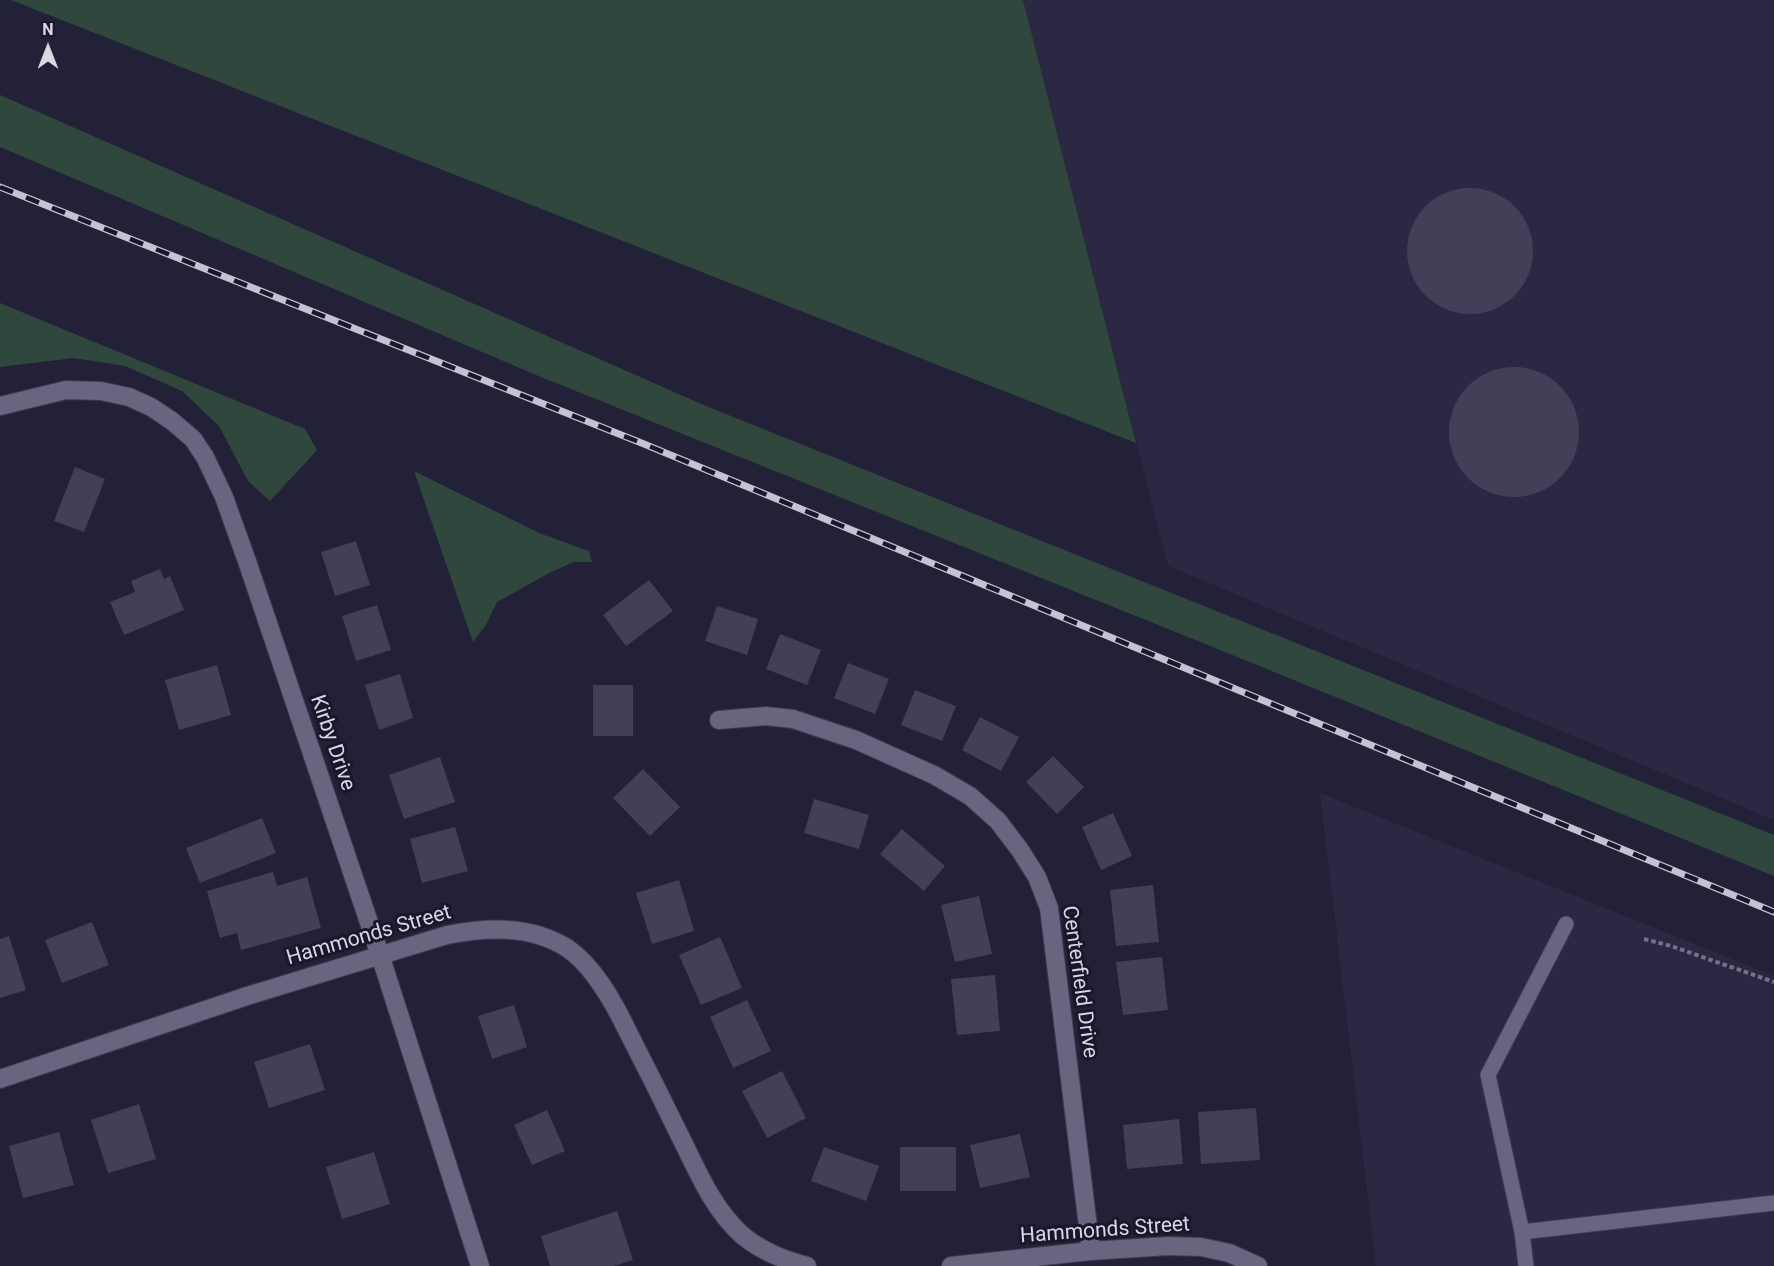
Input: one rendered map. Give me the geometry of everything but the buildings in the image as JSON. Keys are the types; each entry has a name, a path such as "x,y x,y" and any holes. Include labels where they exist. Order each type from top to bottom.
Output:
{"street":[{"name":"Kirby Drive","path":"0,406 66,390 100,391 129,398 151,407 172,421 193,439 205,457 224,497 248,564 380,955 480,1266"},
{"name":"Centerfield Drive","path":"719,720 766,716 793,719 856,740 934,775 970,796 998,821 1020,850 1037,877 1049,908 1091,1251"},
{"name":"Hammonds Street","path":"0,1079 247,996 447,934 475,929 506,929 540,935 567,948 588,966 617,1009 703,1182 725,1217 742,1235 763,1250 788,1262 807,1266"},
{"name":"Hammonds Street","path":"951,1266 1091,1251 1168,1246 1201,1247 1229,1253 1258,1266"}],"lane":[{"path":"1526,1266 1522,1232 1488,1075 1566,924"},
{"path":"1522,1232 1774,1203"}],"path":[{"path":"1644,939 1671,946 1774,982"}],"shaded area":[{"path":"1023,0 1774,0 1774,820 1168,566"},
{"path":"1320,793 1774,976 1774,1266 1376,1266"}],"green space":[{"path":"11,0 1023,0 1136,443"},
{"path":"0,95 706,406 1774,835 1774,876 541,377 0,147"},
{"path":"0,303 305,429 317,450 270,501 248,481 219,426 182,391 125,366 74,358 0,367"},
{"path":"414,471 539,533 589,551 592,562 574,562 497,602 486,625 473,642"}],"railway":[{"path":"0,187 644,444 1774,912"}]}
